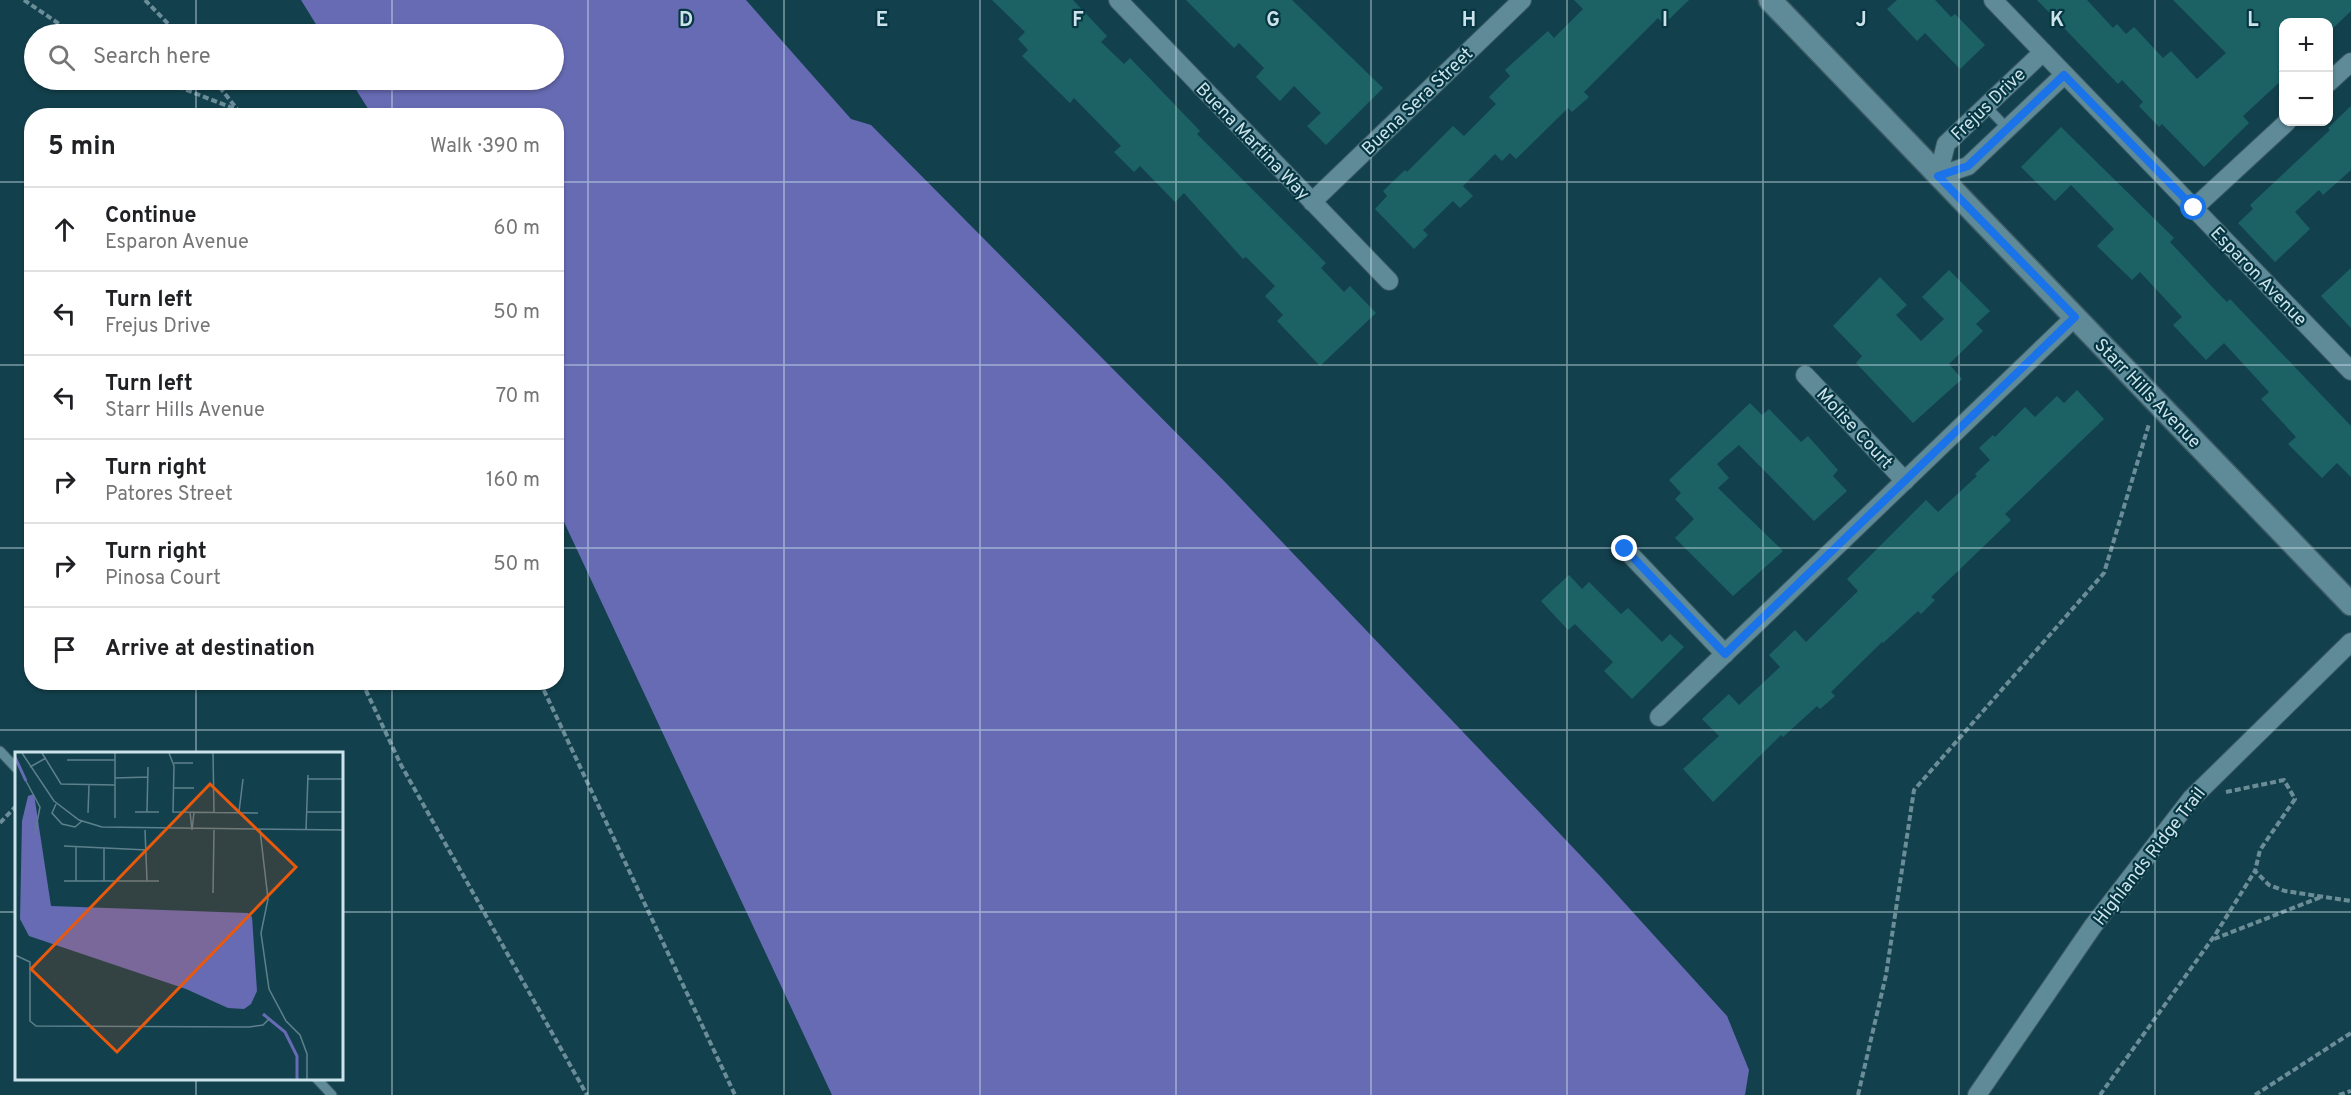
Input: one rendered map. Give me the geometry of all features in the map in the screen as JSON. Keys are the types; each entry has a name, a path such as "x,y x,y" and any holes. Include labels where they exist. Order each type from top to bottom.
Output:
{"street":[{"name":"Buena Martina Way","path":"1118,0 1389,281"},
{"name":"Starr Hills Avenue","path":"1770,0 2351,604"},
{"name":"Esparon Avenue","path":"1993,0 2351,370"},
{"name":"Buena Sera Street","path":"1312,202 1520,1"},
{"name":"Frejus Drive","path":"1938,176 1946,144 2043,52"},
{"path":"2333,78 2351,62"},
{"name":"Frejus Drive","path":"1938,176 1968,166 2064,75"},
{"path":"2194,208 2283,126"},
{"path":"1659,717 2075,317"},
{"name":"Molise Court","path":"1805,375 1905,481"},
{"path":"1625,549 1725,654"},
{"name":"Highlands Ridge Trail","path":"1977,1095 2093,926 2191,799 2351,642"}],"lane":[{"path":"1986,106 2007,128"},
{"path":"0,751 15,767"},
{"path":"318,1080 332,1095"}],"path":[{"path":"24,0 59,24"},
{"path":"145,0 168,24"},
{"path":"184,90 226,108"},
{"path":"222,90 235,108"},
{"path":"1858,1095 1886,975 1914,790 2104,573 2149,430 2150,395"},
{"path":"366,690 401,765 587,1095"},
{"path":"544,690 735,1095"},
{"path":"2100,1095 2212,940 2255,871 2260,850 2295,799 2284,780 2191,799"},
{"path":"0,823 15,807"},
{"path":"2255,871 2269,885 2284,891 2351,901"},
{"path":"2212,940 2322,897"},
{"path":"2255,1095 2351,1033"},
{"path":"2339,1095 2351,1091"}],"water":[{"path":"301,0 746,0 851,119 871,125 1227,484 1601,877 1727,1016 1749,1070 1745,1095 832,1095 564,522 564,108 368,108 356,90 564,90 564,24 316,24"}],"building":[{"path":"992,0 1073,0 1107,36 1101,42 1124,64 1130,58 1200,131 1197,134 1326,263 1321,268 1344,292 1350,286 1376,313 1320,366 1277,321 1283,315 1265,296 1275,286 1246,257 1243,259 1184,193 1175,202 1140,166 1134,172 1114,152 1121,146 1074,98 1070,103 1022,56 1028,50 1018,39 1025,32"},
{"path":"1186,0 1292,0 1383,88 1326,145 1307,126 1321,113 1294,86 1280,101 1256,77 1264,68 1239,43 1234,48"},
{"path":"1574,0 1689,0 1664,24 1658,18 1584,92 1589,97 1572,112 1568,108 1516,159 1510,153 1502,161 1495,154 1463,186 1473,196 1460,208 1453,201 1423,230 1428,235 1414,249 1375,209 1387,196 1383,191 1405,170 1407,172 1453,126 1464,136 1496,104 1489,97 1510,76 1505,70 1548,31 1554,38 1583,9"},
{"path":"1897,0 1935,0 1951,17 1955,14 1985,45 1960,69 1925,33 1917,41 1887,9"},
{"path":"2037,0 2087,0 2113,28 2117,24 2126,34 2134,27 2163,58 2171,51 2197,79 2226,53 2173,0 2351,0 2351,11 2333,28 2333,18 2279,18 2279,83 2243,116 2249,123 2204,167 2162,124 2159,127 2139,106 2143,102 2122,80 2118,84"},
{"path":"2351,106 2351,170 2323,195 2319,190 2295,212 2310,229 2275,262 2238,223 2253,209 2250,205 2330,130 2328,128 2333,126 2333,123"},
{"path":"2061,127 2174,238 2170,242 2215,290 2227,302 2230,299 2351,426 2351,477 2337,463 2322,478 2288,444 2296,437 2261,399 2269,392 2224,343 2206,360 2173,325 2182,317 2140,272 2132,280 2097,246 2114,229 2071,185 2055,201 2021,167"},
{"path":"2351,268 2351,328 2321,296"},
{"path":"1949,270 1990,311 1976,324 1983,331 1949,364 1962,379 1913,423 1856,363 1862,356 1833,326 1880,277 1907,305 1896,315 1921,341 1944,319 1922,297"},
{"path":"2077,390 2104,419 2005,514 2011,520 1931,597 1935,600 1921,614 1918,611 1882,642 1831,692 1835,696 1820,709 1817,706 1783,737 1781,735 1713,802 1683,769 1719,736 1702,719 1729,694 1739,705 1780,667 1769,655 1795,630 1806,642 1858,591 1847,579 1926,500 1938,512 1977,476 1975,474 1990,460 1979,448 1993,435 1995,437 2025,407 2035,417 2057,396 2064,403"},
{"path":"1750,403 1762,415 1769,409 1801,442 1808,436 1838,470 1833,476 1847,491 1814,521 1739,445 1717,464 1729,478 1718,488 1783,551 1733,596 1675,538 1694,519 1675,499 1681,493 1669,480"},
{"path":"1569,575 1582,589 1589,582 1621,614 1628,608 1662,642 1670,634 1684,647 1632,699 1604,671 1613,662 1575,624 1568,630 1541,601"}],"route":[{"path":"1625,549 1725,654 2075,317 1938,176 1968,166 2064,75 2194,208"}]}
